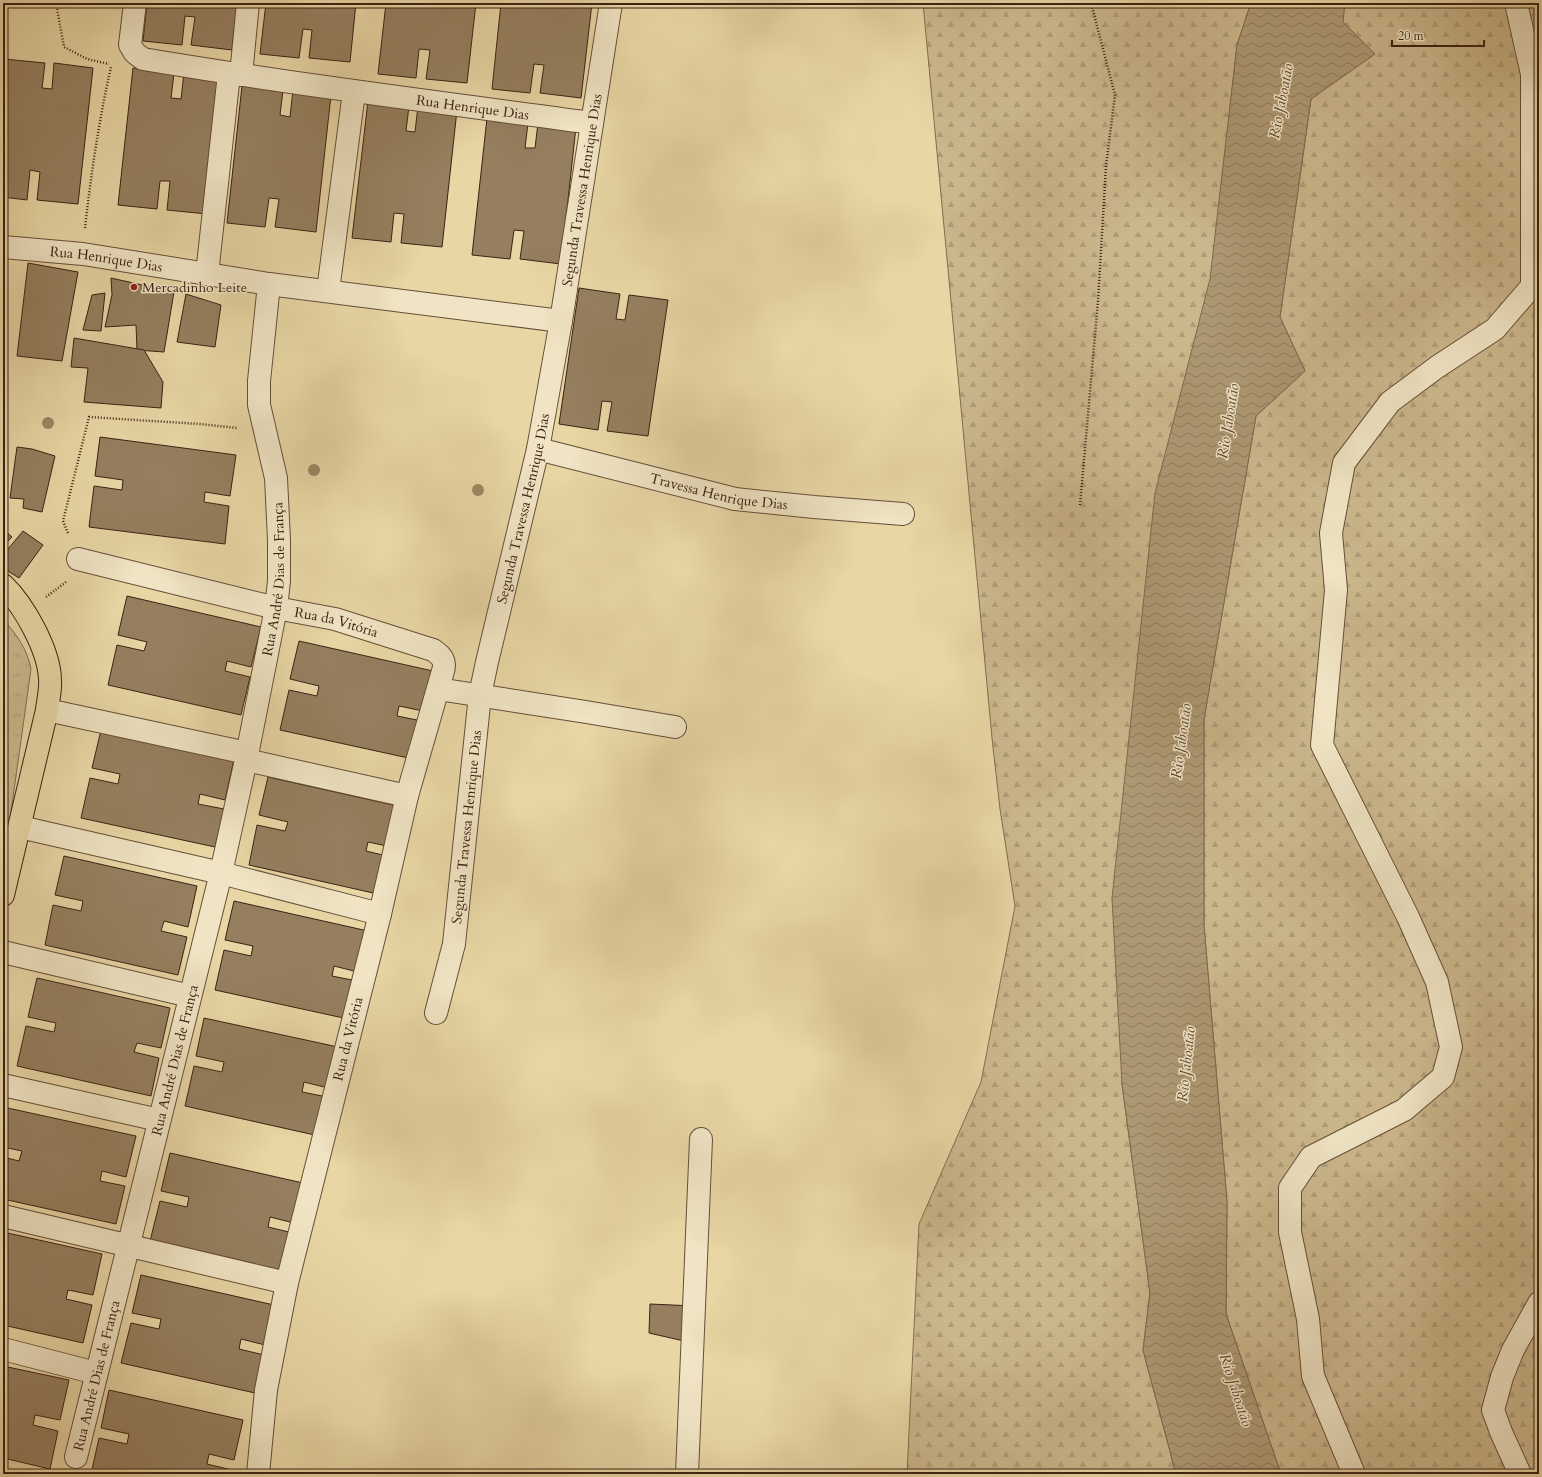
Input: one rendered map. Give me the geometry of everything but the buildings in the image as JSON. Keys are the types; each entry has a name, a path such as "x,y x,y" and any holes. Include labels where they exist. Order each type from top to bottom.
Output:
{"main road":[{"path":"3,585 10,592 24,612 34,630 48,665 50,679 47,710 3,895"}],"street":[{"name":"Rua Henrique Dias","path":"134,3 130,45 135,53 143,59 354,92 592,123"},
{"path":"207,274 235,74 248,3"},
{"name":"Segunda Travessa Henrique Dias","path":"436,1013 454,944 480,695 538,448 562,321 611,3"},
{"path":"1354,1474 1313,1376 1308,1319 1290,1232 1290,1188 1311,1157 1404,1110 1443,1077 1451,1046 1437,982 1408,917 1322,744 1336,590 1331,533 1344,462 1390,402 1437,366 1495,329 1532,286 1532,74 1516,3"},
{"path":"328,291 354,92"},
{"name":"Rua Henrique Dias","path":"3,247 83,254 269,284 562,321"},
{"name":"Rua André Dias de França","path":"76,1458 221,873 247,756 276,608 279,581 279,540 276,478 267,432 259,405 259,381 269,284"},
{"name":"Travessa Henrique Dias","path":"538,448 735,499 903,514"},
{"name":"Rua da Vitória","path":"78,559 276,608 335,619 433,650 439,654 444,662 443,671 407,796 380,914 287,1284 266,1390 258,1474"},
{"path":"438,689 674,727"},
{"path":"47,710 247,756 407,796"},
{"path":"20,827 221,873 380,914"},
{"path":"3,952 190,996"},
{"path":"3,1085 159,1120"},
{"path":"687,1474 701,1139"},
{"path":"3,1216 287,1284"},
{"path":"1520,1474 1493,1410 1502,1377 1513,1350 1539,1303"},
{"path":"3,1349 96,1374"}],"path":[{"path":"56,3 64,47 87,59 112,65 105,92 91,174 83,254"},
{"path":"1080,505 1098,301 1106,166 1115,96 1091,3"},
{"path":"24,612 64,584 78,559 64,521 89,417 200,424 267,432"}],"green space":[{"path":"923,3 1251,3 1237,45 1122,1084 1150,1293 1143,1350 1176,1474 907,1474 919,1224 981,1082 1015,906 1000,809 992,738"},
{"path":"1345,3 1539,3 1539,1474 1281,1474 1226,1314 1227,1202 1204,925 1204,719 1256,416 1305,371 1280,317 1311,99 1374,54 1342,22"},
{"path":"3,619 12,630 27,654 31,669 9,826 3,850"}],"water":[{"name":"Rio Jaboatão","path":"1251,3 1345,3 1343,22 1375,54 1311,99 1280,317 1305,371 1256,416 1204,719 1204,925 1227,1202 1226,1314 1281,1474 1176,1474 1143,1350 1150,1293 1122,1084 1112,898 1155,493 1210,279 1237,45"}],"place":[{"name":"Mercadinho Leite","path":"134,287"}]}
